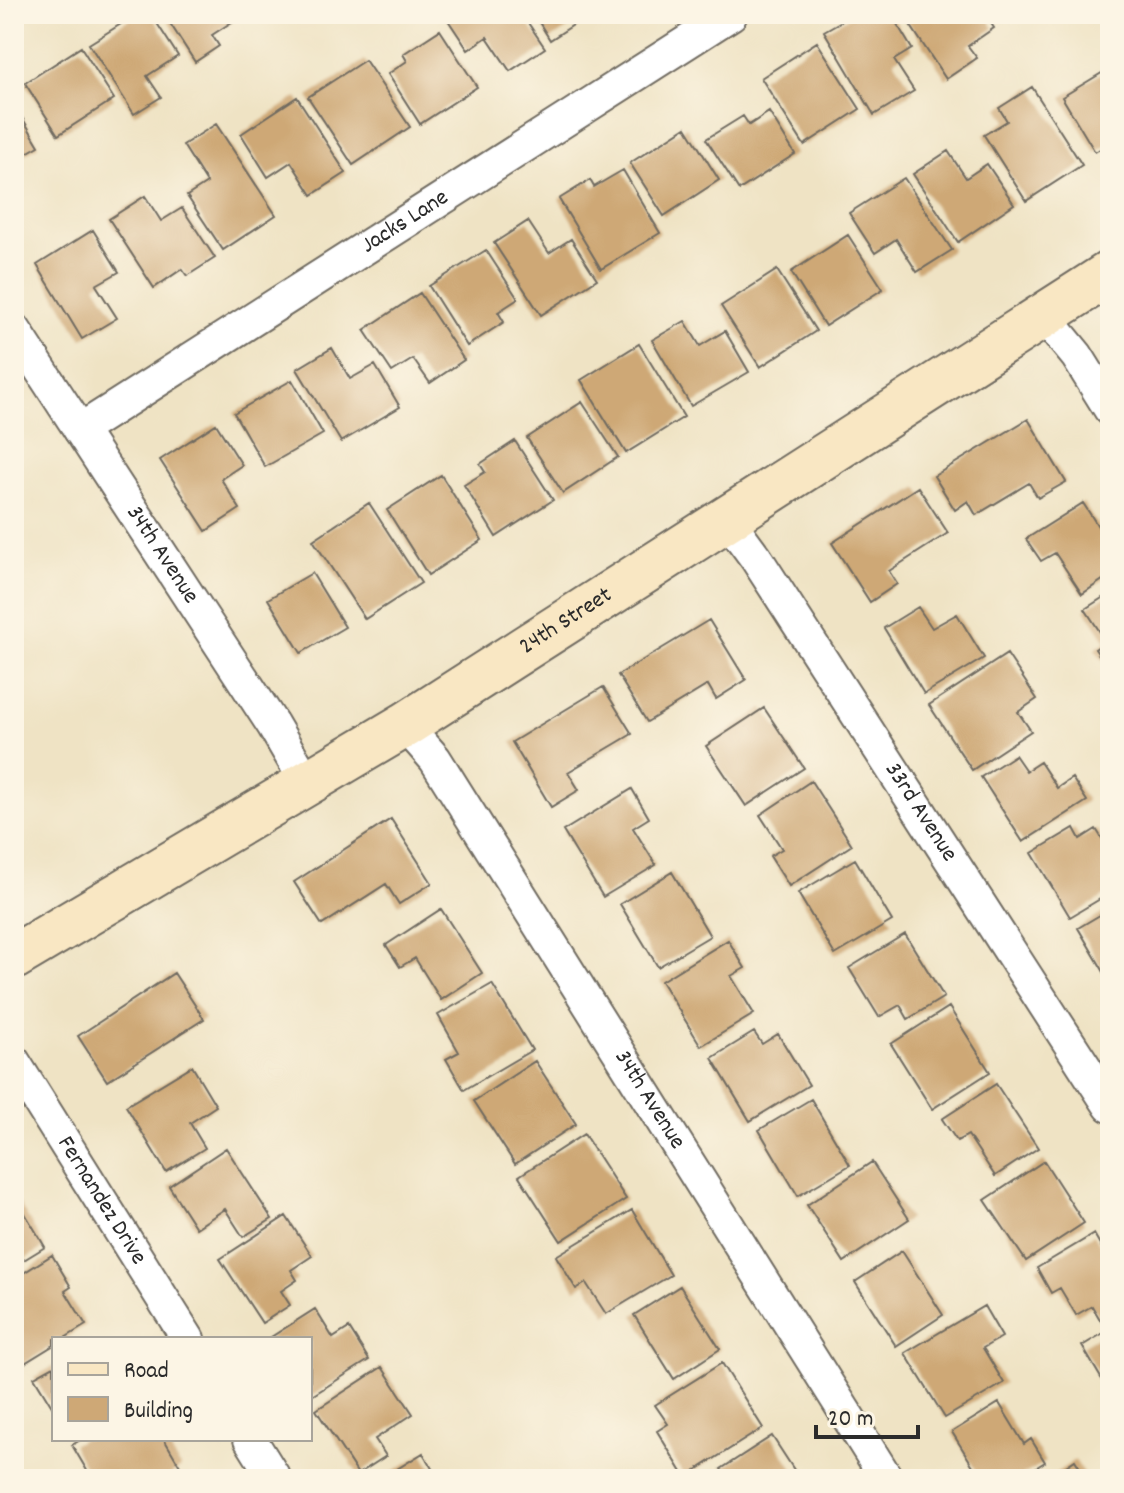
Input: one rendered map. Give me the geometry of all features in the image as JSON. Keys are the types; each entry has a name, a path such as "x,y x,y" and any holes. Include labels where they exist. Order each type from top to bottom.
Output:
{"street":[{"name":"Jacks Lane","path":"80,430 731,14"},
{"name":"24th Street","path":"14,957 405,725 1110,273"},
{"path":"1045,317 1077,356 1110,409"},
{"name":"34th Avenue","path":"14,329 273,725 307,783"},
{"name":"33rd Avenue","path":"728,520 756,558 1110,1106"},
{"name":"34th Avenue","path":"405,725 435,759 887,1479"},
{"name":"Fernandez Drive","path":"14,1062 187,1337"},
{"path":"251,1441 275,1479"}],"building":[{"path":"137,14 151,14 178,56 147,76 161,97 134,114 89,44"},
{"path":"164,14 244,14 212,35 219,46 195,62"},
{"path":"444,14 522,14 545,48 510,71 487,37 468,50"},
{"path":"534,14 590,14 550,40"},
{"path":"854,14 891,14 912,49 894,60 914,91 874,115 824,31"},
{"path":"903,14 985,14 994,28 968,46 977,58 946,79"},
{"path":"440,30 477,87 420,124 388,74 407,61 403,54"},
{"path":"817,42 860,109 804,145 761,78"},
{"path":"81,47 114,99 58,135 25,83"},
{"path":"365,60 410,127 353,165 308,97"},
{"path":"1110,68 1110,143 1095,152 1062,97"},
{"path":"1032,87 1082,165 1026,201 984,135 1007,121 999,108"},
{"path":"297,97 346,173 312,195 291,162 268,177 241,134"},
{"path":"14,104 39,146 14,160"},
{"path":"769,112 795,154 739,190 706,139 743,116 749,125"},
{"path":"216,124 276,215 223,250 187,196 207,183 183,145"},
{"path":"686,127 719,180 664,216 630,163"},
{"path":"948,151 966,178 987,164 1014,204 958,242 913,174"},
{"path":"623,170 660,233 601,269 559,199 590,180 594,187"},
{"path":"904,178 952,250 917,272 896,239 875,253 849,213"},
{"path":"145,196 161,221 182,208 215,258 187,276 182,269 154,288 109,219"},
{"path":"528,221 549,253 571,239 597,279 541,315 494,243"},
{"path":"93,230 119,272 96,285 117,318 82,339 37,265"},
{"path":"848,235 883,289 825,326 791,272"},
{"path":"486,250 518,299 498,312 504,322 467,346 429,286"},
{"path":"777,270 816,331 760,367 721,306"},
{"path":"420,293 464,360 430,383 413,359 392,372 364,330"},
{"path":"685,321 700,346 725,331 749,372 691,406 652,340"},
{"path":"639,344 684,417 626,453 581,380"},
{"path":"332,348 350,379 375,365 400,407 341,442 297,369"},
{"path":"292,380 323,434 265,467 234,413"},
{"path":"582,402 618,457 563,493 527,438"},
{"path":"1028,419 1066,482 1038,498 1029,483 976,515 968,501 955,510 934,476"},
{"path":"216,424 242,465 221,479 240,509 206,531 160,460"},
{"path":"515,441 553,500 496,537 464,485 485,472 480,464"},
{"path":"441,475 482,540 428,575 387,510"},
{"path":"918,487 948,533 889,571 897,584 870,602 832,543"},
{"path":"369,503 421,583 365,619 313,540"},
{"path":"1083,503 1110,545 1110,575 1082,594 1055,553 1041,561 1026,539"},
{"path":"312,573 345,627 301,653 268,599"},
{"path":"1110,593 1110,671 1095,649 1106,641 1085,609"},
{"path":"918,607 932,628 957,614 984,658 924,694 884,628"},
{"path":"709,620 746,680 716,699 708,685 647,722 618,675"},
{"path":"1007,654 1037,699 1018,712 1031,731 972,770 929,705"},
{"path":"603,687 632,734 568,772 579,790 551,807 512,742"},
{"path":"764,708 804,768 746,806 706,746"},
{"path":"1015,755 1026,771 1040,762 1057,788 1072,778 1087,801 1023,842 981,777"},
{"path":"811,781 852,845 789,886 770,856 782,849 760,815"},
{"path":"632,789 649,818 633,828 656,865 603,897 563,831"},
{"path":"391,819 432,883 399,904 386,884 322,925 294,882"},
{"path":"1074,828 1080,839 1096,829 1110,851 1110,893 1070,917 1032,853"},
{"path":"855,859 892,921 835,955 798,893"},
{"path":"672,872 710,936 658,967 620,904"},
{"path":"441,909 482,973 441,1000 415,958 400,967 386,945"},
{"path":"1110,909 1110,982 1078,928"},
{"path":"905,934 944,997 908,1019 900,1005 879,1017 849,968"},
{"path":"728,940 745,968 731,976 754,1014 701,1046 661,981"},
{"path":"174,973 204,1019 107,1081 78,1036"},
{"path":"492,984 532,1050 464,1090 446,1059 459,1052 438,1015"},
{"path":"949,1007 990,1072 932,1109 891,1044"},
{"path":"754,1032 762,1044 778,1034 809,1085 750,1121 712,1058"},
{"path":"535,1061 576,1124 515,1164 474,1101"},
{"path":"192,1066 216,1106 190,1123 205,1148 166,1172 126,1106"},
{"path":"996,1084 1038,1148 995,1176 968,1135 957,1141 942,1119"},
{"path":"811,1099 850,1165 798,1196 759,1130"},
{"path":"584,1134 626,1199 561,1241 519,1176"},
{"path":"226,1148 272,1219 243,1237 225,1209 196,1228 169,1186"},
{"path":"1044,1161 1084,1223 1026,1261 985,1200"},
{"path":"872,1162 909,1219 844,1262 807,1205"},
{"path":"14,1195 45,1247 14,1266"},
{"path":"632,1210 671,1275 606,1314 586,1283 576,1289 556,1256"},
{"path":"286,1216 312,1256 291,1270 297,1280 281,1291 290,1305 262,1323 220,1259"},
{"path":"1094,1234 1110,1262 1110,1315 1101,1321 1092,1306 1076,1315 1060,1288 1051,1293 1037,1268"},
{"path":"902,1251 943,1315 896,1346 855,1282"},
{"path":"52,1255 71,1287 65,1291 86,1325 66,1337 52,1337 52,1346 23,1364 14,1349 14,1279"},
{"path":"680,1286 720,1349 674,1379 634,1315"},
{"path":"984,1306 1002,1337 983,1348 1004,1383 945,1418 905,1353"},
{"path":"315,1309 333,1338 349,1328 369,1360 312,1396 312,1337 271,1337"},
{"path":"1110,1329 1110,1393 1082,1346"},
{"path":"722,1363 763,1428 685,1477 657,1431 668,1424 655,1405"},
{"path":"52,1367 52,1407 34,1377"},
{"path":"382,1367 413,1414 375,1439 386,1456 358,1474 316,1410"},
{"path":"999,1403 1024,1444 1031,1439 1045,1462 1017,1479 981,1479 952,1432"},
{"path":"772,1436 800,1479 728,1479 721,1469"},
{"path":"79,1441 165,1441 181,1468 164,1479 92,1479 72,1445"},
{"path":"423,1453 438,1479 381,1479"},
{"path":"1075,1460 1087,1479 1047,1479"}]}
